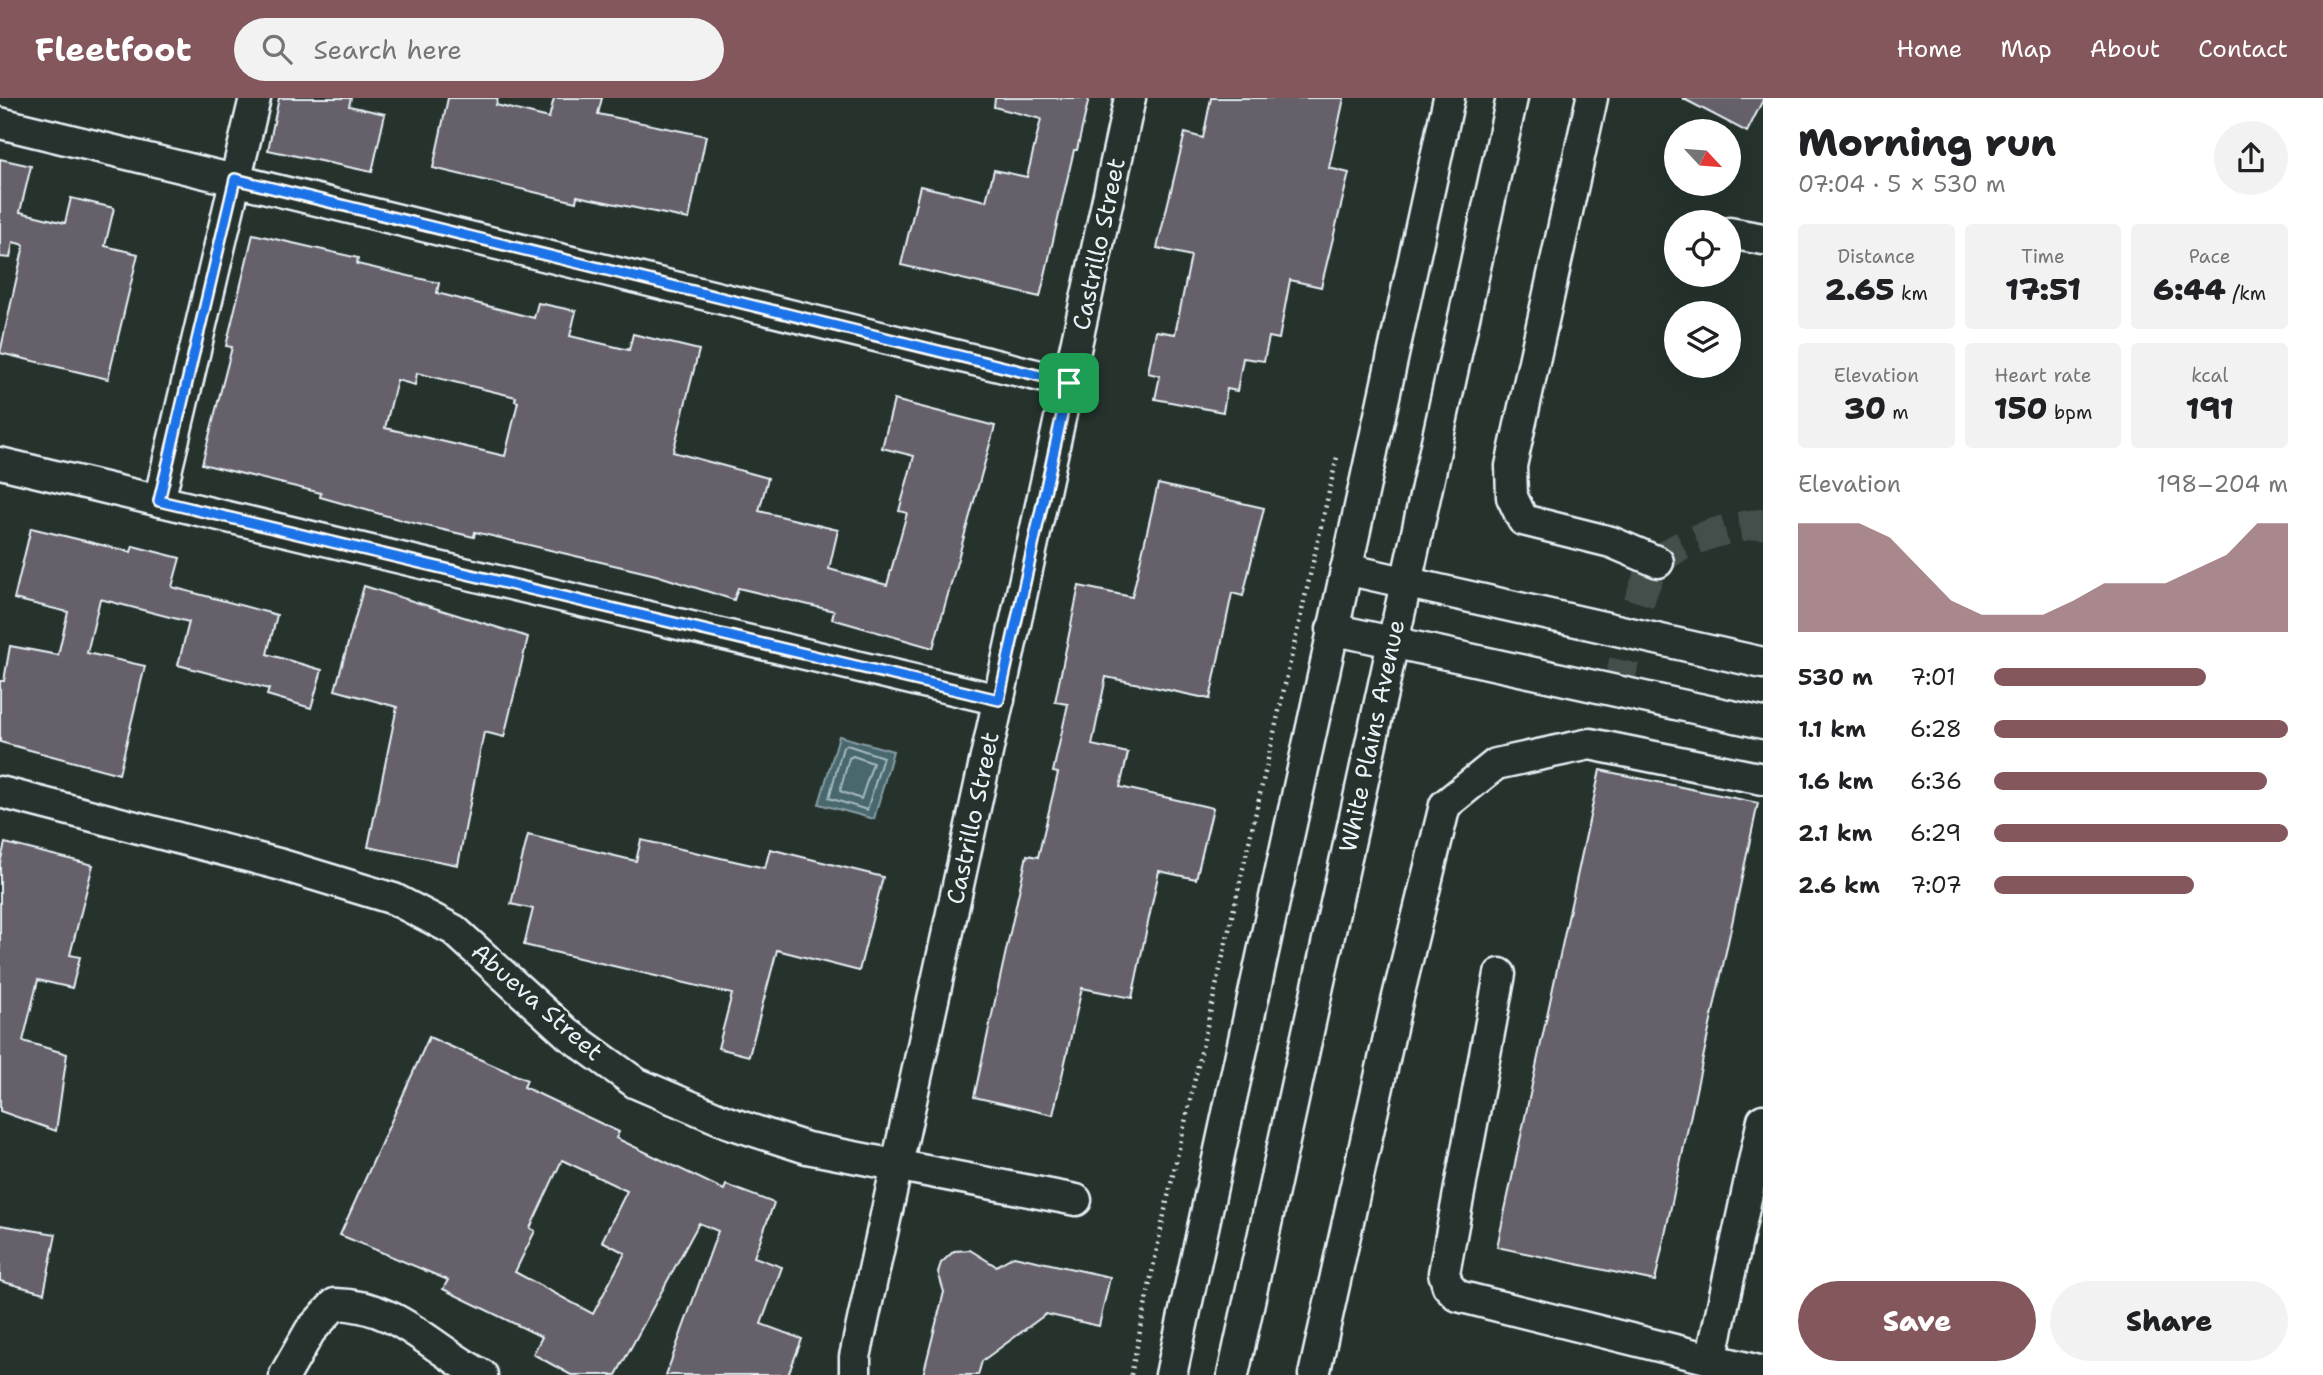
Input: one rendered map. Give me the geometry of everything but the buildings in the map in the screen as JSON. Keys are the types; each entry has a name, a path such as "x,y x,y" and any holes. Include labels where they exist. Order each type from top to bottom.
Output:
{"street":[{"path":"159,501 255,98"},
{"name":"Castrillo Street","path":"855,1375 855,1357 1130,98"},
{"path":"1171,1375 1449,98"},
{"name":"White Plains Avenue","path":"1233,1375 1512,98"},
{"path":"1592,98 1511,466 1512,497 1523,520 1611,542 1658,562"},
{"path":"0,123 1069,383"},
{"path":"1741,235 1763,239"},
{"path":"0,463 999,700"},
{"path":"1346,569 1763,663"},
{"path":"1332,629 1763,723"},
{"path":"1314,1375 1397,1001 1445,805 1496,764 1590,744 1763,779"},
{"name":"Abueva Street","path":"0,792 282,865 394,899 454,930 568,1034 636,1083 727,1122 807,1148 1076,1200"},
{"path":"1500,974 1444,1273 1448,1286 1458,1296 1763,1372"},
{"path":"1711,1360 1763,1120"},
{"path":"285,1375 310,1331 335,1304 359,1304 393,1316 482,1375"}],"path":[{"path":"1131,1375 1165,1210 1339,451"}],"water":[{"path":"839,736 893,751 874,819 819,804"}],"tunnel":[{"path":"1618,690 1638,604 1658,562 1679,547 1708,535 1763,524"}],"route":[{"path":"235,179 1069,383 999,700 159,501 235,179"}]}
